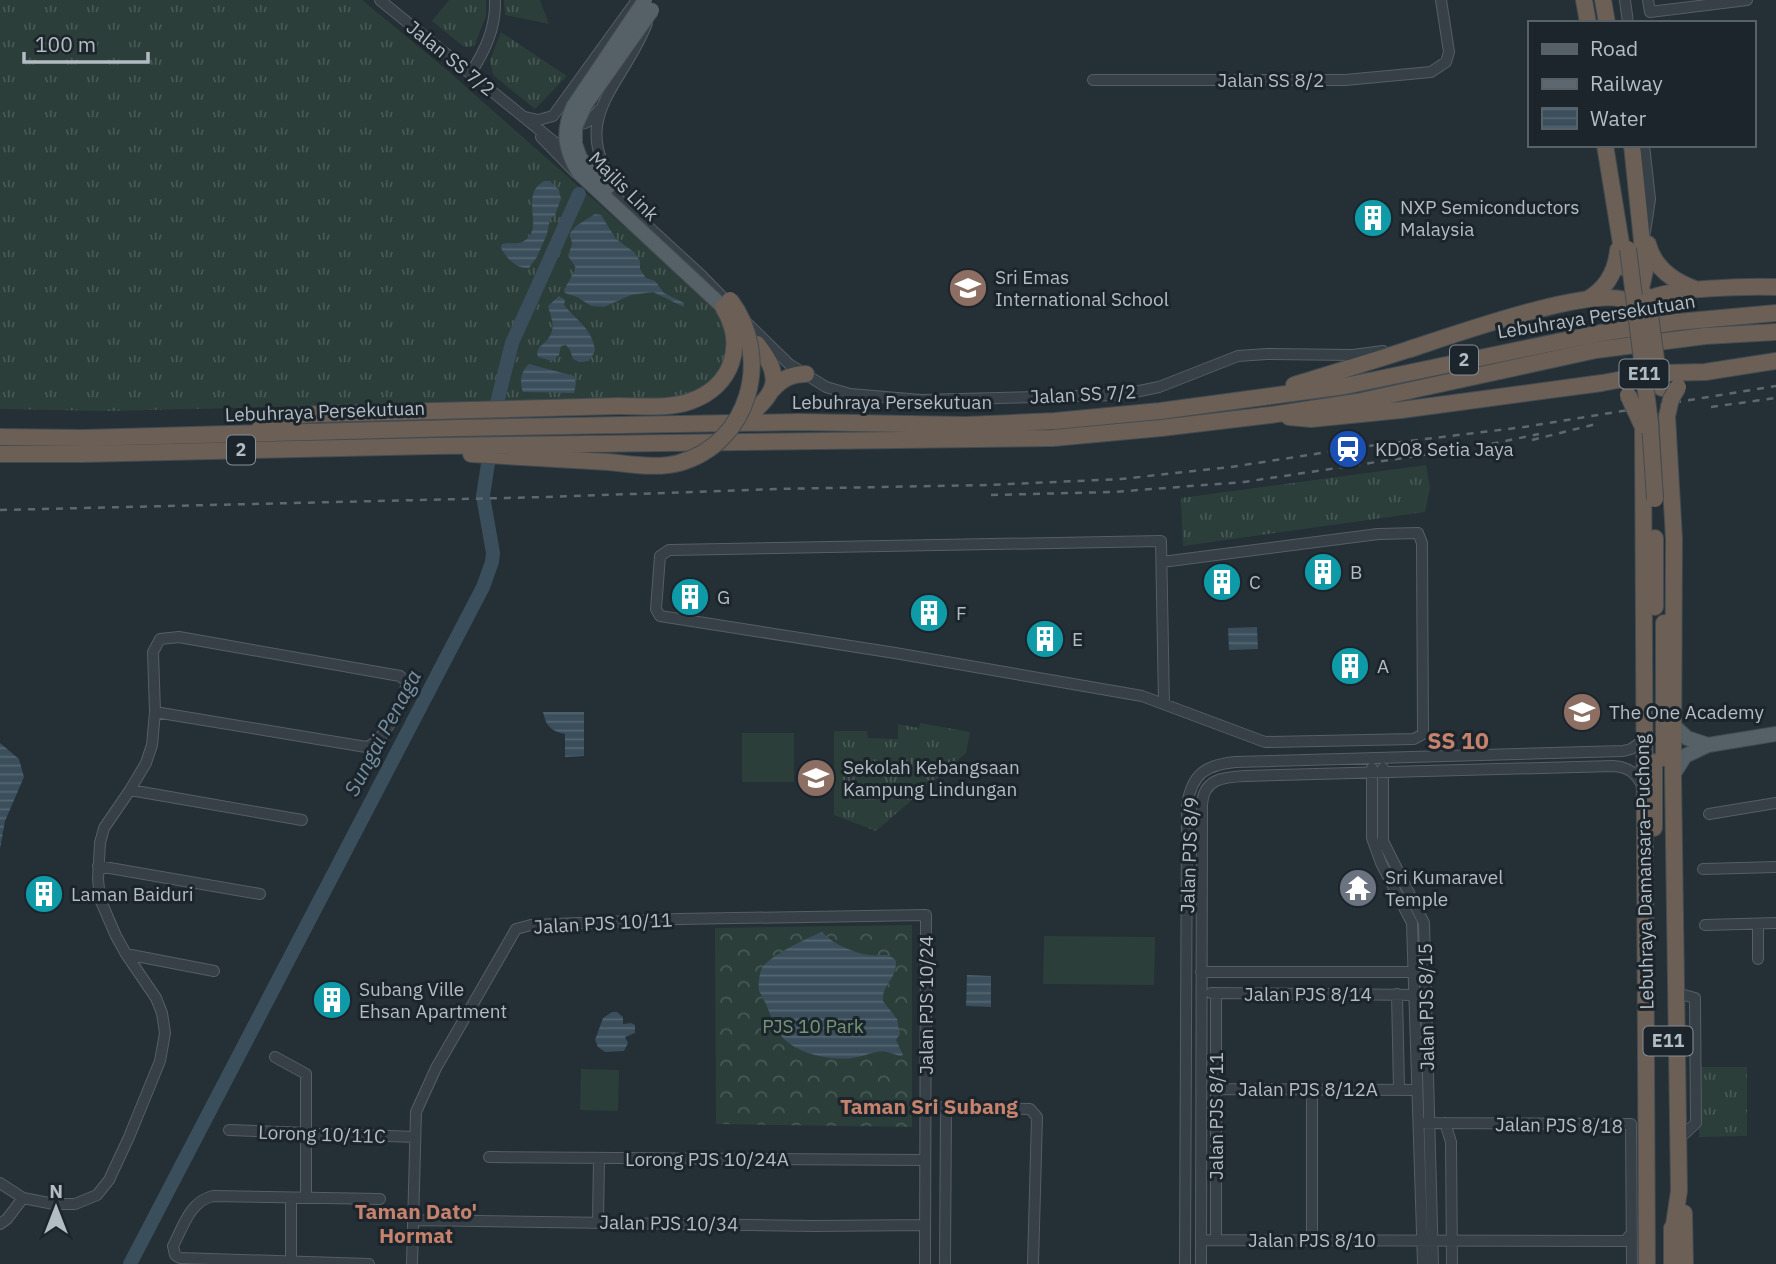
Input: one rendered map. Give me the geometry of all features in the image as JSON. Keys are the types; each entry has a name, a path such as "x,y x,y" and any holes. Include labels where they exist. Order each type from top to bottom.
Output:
{"highway":[{"path":"1584,0 1588,21"},
{"path":"1594,0 1597,21"},
{"path":"1604,0 1606,21"},
{"path":"1613,0 1616,21"},
{"path":"1605,147 1626,272 1640,297"},
{"name":"Lebuhraya Damansara–Puchong","path":"1614,147 1650,422 1654,486 1660,843 1672,1264"},
{"name":"Lebuhraya Damansara–Puchong","path":"1623,147 1660,423 1666,580 1656,1020 1656,1264"},
{"path":"1632,147 1645,270 1640,297 1652,372 1662,388 1667,418 1674,517 1673,775 1679,1191 1672,1238"},
{"path":"1639,211 1650,252 1659,267 1681,284 1698,290"},
{"path":"1588,299 1601,290 1613,273 1619,238"},
{"path":"1251,397 1513,316 1588,299 1776,287"},
{"path":"240,434 302,415 654,405 691,401 716,387 733,358 734,333 727,304"},
{"path":"441,446 455,454 659,465 679,463 707,449 729,429 746,401 753,358 750,338 744,320 727,304"},
{"name":"Lebuhraya Persekutuan","path":"0,437 741,423 1004,423 1160,411 1345,386 1600,333 1677,322 1776,313"},
{"name":"Lebuhraya Persekutuan","path":"0,454 1053,438 1270,415 1357,402 1596,350 1705,336 1776,332"},
{"path":"757,344 771,361 774,375 772,390"},
{"path":"1270,415 1324,418 1602,383 1652,372 1705,372 1776,361"},
{"path":"1637,1264 1646,965 1643,390 1652,372"},
{"path":"1667,418 1671,399 1678,387 1691,377 1705,372"},
{"path":"741,423 764,402 772,390 791,376 806,374"},
{"path":"1602,383 1614,386 1628,395 1643,426"},
{"path":"1646,965 1656,1020"},
{"path":"1679,1191 1684,1203 1685,1264"}],"main road":[{"name":"Majlis Link","path":"652,3 585,105 575,127 575,144 580,158 596,176 727,304"},
{"path":"1675,727 1688,738 1708,745"},
{"path":"1673,775 1685,756 1708,745 1776,734"}],"street":[{"name":"Jalan SS 7/2","path":"380,0 561,146 701,275 789,364 826,387 850,394 921,400 1120,395 1159,387 1238,356 1353,355 1434,342"},
{"path":"470,74 481,57 493,27 495,0"},
{"path":"523,117 538,120 552,116 579,83 637,0"},
{"name":"Jalan SS 8/2","path":"1093,80 1345,80 1430,72 1446,62 1449,52 1441,0"},
{"path":"1625,0 1628,21"},
{"path":"1648,0 1648,17 1747,0"},
{"path":"579,83 569,105 569,119 578,125 584,124 599,110 641,39 652,3"},
{"path":"599,110 597,149 605,172 636,215"},
{"name":"Jalan SS 7/2","path":"523,117 556,154 757,344"},
{"path":"1644,147 1650,198 1645,232"},
{"path":"1162,562 1378,534 1410,531 1420,535 1423,734 1414,740 1265,742 1142,696 668,621 660,616 656,609 660,556 669,550 1161,541 1164,704"},
{"path":"0,1183 23,1198 54,1204 75,1204 97,1195 109,1180 130,1137 160,1062 165,1033 162,1013 156,998 126,954 100,899 98,866 104,828 130,790 149,754 155,726 153,652 160,639 178,637 400,676 407,682 400,704 381,738 366,747 155,712"},
{"name":"Jalan PJS 8/9","path":"1185,1264 1187,805 1192,786 1202,772 1220,763 1623,751 1644,740"},
{"path":"1286,743 1286,760"},
{"name":"Jalan PJS 8/15","path":"1378,759 1383,841 1424,923 1417,1090 1424,1123"},
{"name":"Jalan PJS 8/9","path":"1201,1264 1202,796 1208,785 1217,779 1228,777 1622,766 1634,773 1643,787"},
{"name":"Jalan PJS 8/15","path":"1378,773 1373,838 1381,863 1412,923 1413,972 1420,995 1428,1241 1433,1264"},
{"path":"1192,786 1208,785"},
{"path":"130,790 302,820"},
{"path":"1709,814 1776,803"},
{"path":"98,866 260,894"},
{"path":"1703,869 1776,867"},
{"path":"1186,903 1202,903"},
{"name":"Jalan PJS 10/11","path":"412,1264 417,1107 516,929 531,925 678,919 926,915"},
{"name":"Jalan PJS 10/24","path":"925,1264 926,915"},
{"path":"1705,925 1776,923"},
{"path":"1758,924 1758,959"},
{"path":"126,954 214,971"},
{"path":"1201,972 1413,972"},
{"name":"Jalan PJS 8/14","path":"1201,993 1420,995"},
{"name":"Jalan PJS 8/11","path":"1216,993 1216,1240"},
{"path":"1677,993 1695,998 1696,1123 1678,1140"},
{"name":"Jalan PJS 8/12A","path":"1397,994 1399,1089"},
{"path":"275,1057 306,1074 306,1198"},
{"path":"1678,1081 1695,1081"},
{"name":"Jalan PJS 8/12A","path":"1216,1089 1417,1090"},
{"path":"1312,1089 1312,1240"},
{"path":"925,1107 1030,1110 1035,1113 1033,1264"},
{"path":"945,1264 946,1107"},
{"name":"Jalan PJS 8/18","path":"1424,1123 1631,1124 1632,1233 1637,1264"},
{"path":"1445,1123 1451,1142 1452,1264"},
{"path":"1451,1142 1465,1123"},
{"name":"Lorong 10/11C","path":"229,1130 415,1136"},
{"name":"Lorong PJS 10/24A","path":"489,1157 925,1160"},
{"path":"598,1222 599,1158"},
{"path":"369,1264 206,1262 180,1258 173,1251 173,1246 195,1205 202,1199 213,1196 380,1199"},
{"path":"0,1224 23,1198"},
{"path":"291,1198 297,1262"},
{"name":"Jalan PJS 10/34","path":"413,1220 925,1225"},
{"path":"1428,1241 1452,1237 1625,1241 1632,1233"},
{"name":"Jalan PJS 8/10","path":"1201,1240 1428,1241"},
{"name":"Jalan PJS 8/15","path":"1423,1264 1428,1241"},
{"path":"1619,1241 1637,1264"}],"green space":[{"path":"0,0 362,0 448,71 701,294 727,328 730,348 725,363 717,377 699,391 666,398 109,411 0,409"},
{"path":"449,0 486,0 486,16 474,46 464,47 432,21"},
{"path":"504,0 540,0 549,24 505,15"},
{"path":"501,32 567,76 535,109 493,75 490,60"},
{"path":"1426,465 1430,488 1425,512 1183,546 1181,498"},
{"path":"920,723 970,732 966,753 876,831 834,815 834,731 867,731 868,738 898,739 898,724 919,728"},
{"path":"742,733 794,733 794,782 742,782"},
{"name":"PJS 10 Park","path":"912,925 912,1127 716,1124 715,928"},
{"path":"1044,936 1155,937 1154,985 1043,984"},
{"path":"1699,1067 1747,1067 1747,1136 1699,1137"},
{"path":"581,1069 619,1070 618,1111 580,1110"}],"water":[{"path":"544,181 550,181 559,190 561,199 555,215 550,219 537,257 529,268 520,267 506,255 501,248 502,244 522,242 530,235 533,228 533,195"},
{"path":"595,214 601,215 616,239 634,252 646,278 655,281 664,293 684,303 684,307 653,292 631,295 604,307 591,306 565,293 564,290 576,268 568,256 572,244 570,233"},
{"path":"559,296 565,300 564,305 583,325 594,343 595,351 589,361 579,362 573,359 566,345 561,346 559,355 552,361 538,357 539,348 552,332 548,306"},
{"path":"529,364 574,376 574,393 523,392 521,377"},
{"path":"1257,627 1258,649 1229,650 1228,628"},
{"path":"543,712 584,712 584,756 565,757 565,734 550,727"},
{"path":"0,743 19,759 24,777 5,821 0,849"},
{"path":"822,932 850,950 869,955 887,955 896,961 894,974 885,990 883,1001 897,1019 900,1034 896,1040 903,1055 879,1052 858,1057 829,1058 799,1049 780,1034 759,991 762,968 799,942"},
{"path":"967,975 991,976 991,1007 966,1006"},
{"path":"612,1012 623,1017 623,1024 635,1025 635,1033 625,1037 628,1043 624,1051 605,1052 598,1047 595,1040 603,1018"}],"waterway":[{"name":"Sungai Penaga","path":"130,1264 483,587 493,553 483,496 498,399 512,343 579,194"}],"railway":[{"path":"0,510 987,485 1121,479 1231,467 1360,447 1524,427 1776,386"},
{"path":"1711,407 1776,398"},
{"path":"1532,440 1596,424"},
{"path":"991,495 1113,492 1244,482 1476,447 1539,434"}],"place":[{"name":"NXP Semiconductors Malaysia","path":"1373,218"},
{"name":"Sri Emas International School","path":"968,288"},
{"name":"KD08 Setia Jaya","path":"1348,449"},
{"name":"B","path":"1323,572"},
{"name":"C","path":"1222,582"},
{"name":"G","path":"690,597"},
{"name":"F","path":"929,613"},
{"name":"E","path":"1045,639"},
{"name":"A","path":"1350,666"},
{"name":"The One Academy","path":"1582,712"},
{"name":"Sekolah Kebangsaan Kampung Lindungan","path":"816,778"},
{"name":"Sri Kumaravel Temple","path":"1358,888"},
{"name":"Laman Baiduri","path":"44,894"},
{"name":"Subang Ville Ehsan Apartment","path":"332,1000"}],"district":[{"name":"SS 10","path":"1458,741"},
{"name":"Taman Sri Subang","path":"929,1107"},
{"name":"Taman Dato' Hormat","path":"416,1224"}]}
